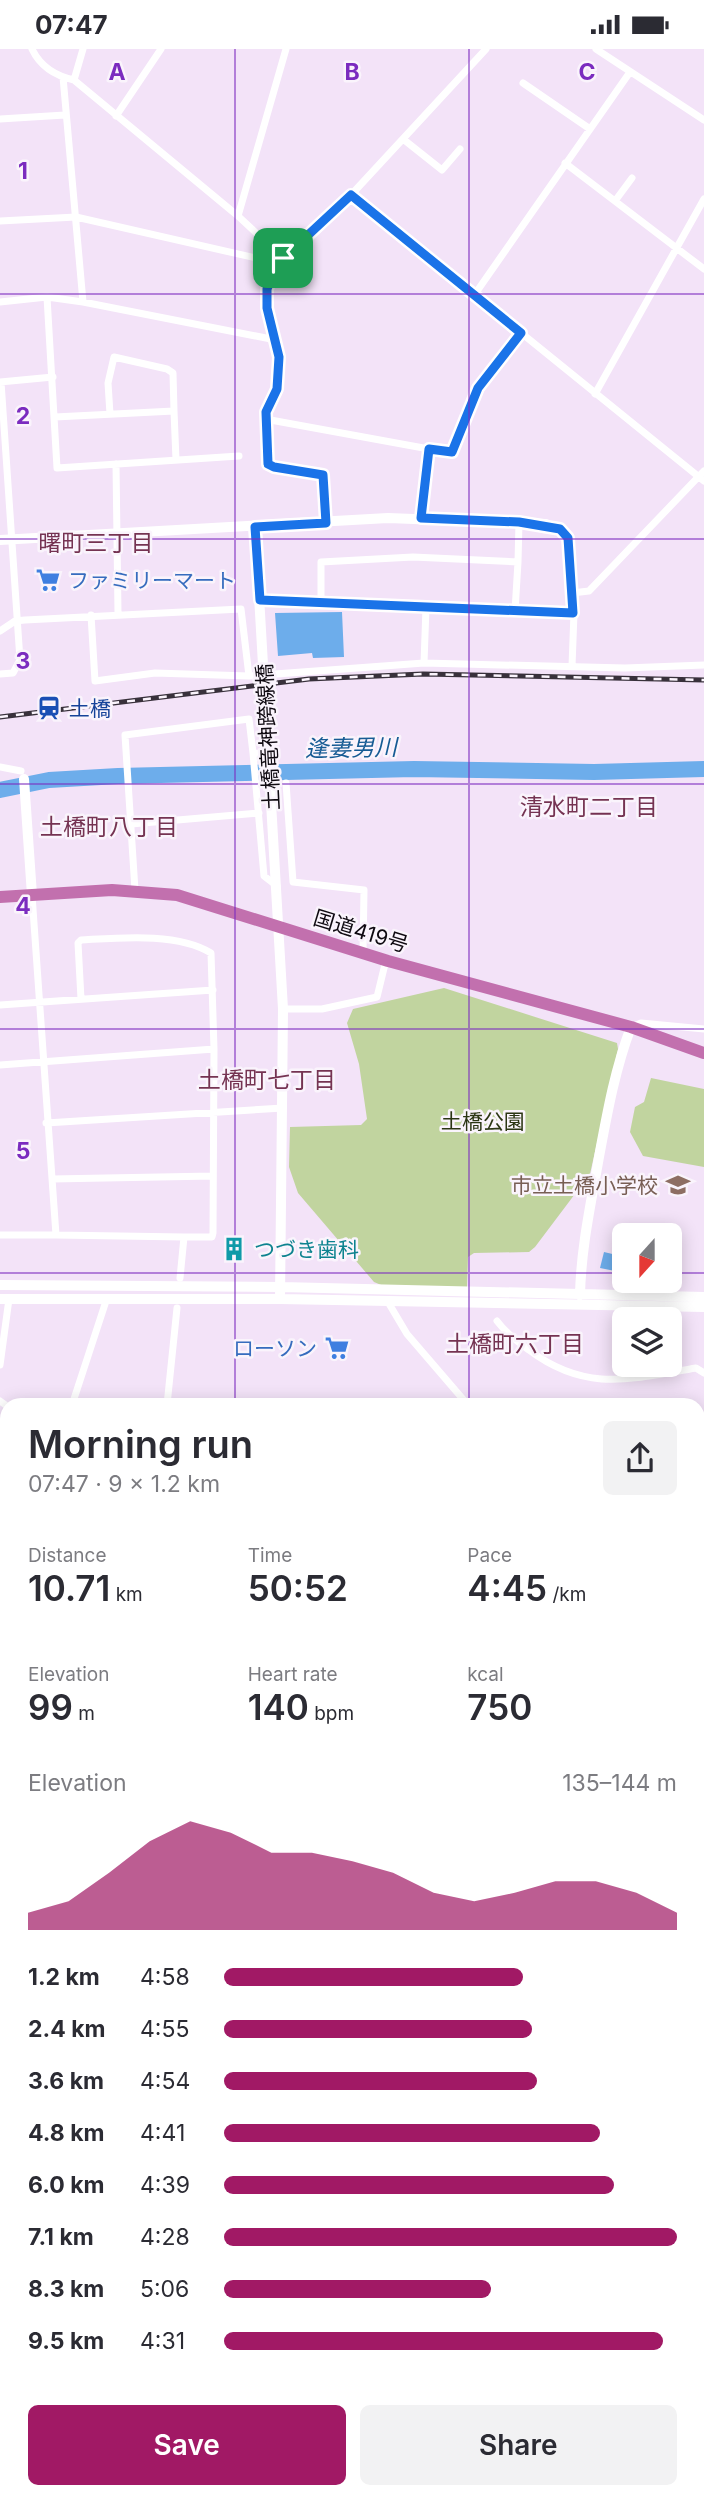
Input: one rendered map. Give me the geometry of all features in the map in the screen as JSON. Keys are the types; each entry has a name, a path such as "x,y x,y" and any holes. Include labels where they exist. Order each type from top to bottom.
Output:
{"highway":[{"name":"国道419号","path":"0,897 135,890 177,895 386,960 631,1027 704,1053"}],"street":[{"path":"32,49 38,61 63,77 74,80 238,216 280,261"},
{"path":"74,80 83,49"},
{"path":"116,116 161,49"},
{"path":"238,216 286,49"},
{"path":"326,523 323,475 270,467 265,419 279,376 276,340 267,308 267,289 280,261 351,195 486,49"},
{"path":"596,49 704,120"},
{"path":"475,294 630,72"},
{"path":"63,77 83,302"},
{"path":"523,83 590,129"},
{"path":"0,119 65,115"},
{"path":"403,139 442,170 460,149"},
{"path":"565,163 704,269"},
{"path":"615,201 632,178"},
{"path":"351,195 595,394 702,476 589,591 572,593"},
{"path":"595,394 704,199"},
{"path":"0,221 76,218 280,261"},
{"path":"0,302 47,297 276,340"},
{"path":"47,297 57,468 239,456"},
{"path":"265,419 452,452 478,388 521,333"},
{"path":"110,414 108,383 114,357 167,369 173,373 176,460"},
{"path":"0,674 13,673 18,667 18,644 5,540 1,382 53,377"},
{"path":"55,417 174,411"},
{"path":"421,518 429,449"},
{"path":"116,464 118,613"},
{"path":"5,540 421,518 546,524 560,529 568,538 573,613 572,666"},
{"path":"514,611 519,522"},
{"name":"土橋竜神跨線橋","path":"255,527 283,1009 280,1293"},
{"path":"321,600 321,562 413,557 518,562"},
{"path":"260,600 321,600 573,613"},
{"path":"424,663 426,607"},
{"path":"18,644 2,631 15,621 118,613 241,609 248,676"},
{"path":"91,615 95,681 155,673 248,676 424,663 704,665"},
{"path":"135,890 125,735 249,719 264,876 277,886"},
{"path":"254,755 265,754"},
{"path":"0,767 22,775"},
{"path":"0,774 22,775"},
{"path":"22,775 26,800 46,1123 56,1235"},
{"path":"286,783 293,882 364,890 363,953"},
{"path":"131,824 259,813"},
{"path":"0,1235 212,1237 214,1049 211,953 208,950 138,937 81,940 78,943 81,999"},
{"path":"283,1009 322,1009 377,997 386,960"},
{"path":"0,1005 213,990"},
{"path":"580,1295 581,1258 600,1150 613,1089 631,1027 641,1023 704,1029"},
{"path":"0,1065 214,1049"},
{"path":"46,1123 283,1108"},
{"path":"52,1179 213,1176"},
{"path":"180,1278 184,1237"},
{"path":"0,1285 280,1293 704,1297"},
{"path":"0,1365 4,1299 280,1293 387,1302 704,1307"},
{"path":"74,1398 107,1297"},
{"path":"387,1302 407,1334 462,1398"},
{"path":"168,1398 177,1308"},
{"path":"497,1321 506,1333 544,1361 582,1378 631,1380 696,1369 704,1373"}],"green space":[{"name":"土橋公園","path":"444,988 617,1043 618,1049 590,1174 535,1247 529,1252 474,1253 468,1257 467,1287 386,1287 374,1282 298,1193 289,1167 290,1127 361,1125 367,1119 359,1064 347,1023 353,1009"},
{"path":"651,1078 704,1089 704,1167 643,1156 630,1132 635,1107 644,1102"}],"water":[{"path":"342,612 344,657 313,658 312,653 278,656 275,613"},
{"path":"604,1252 612,1254 612,1270 600,1268"}],"waterway":[{"name":"逢妻男川","path":"0,790 49,780 118,776 414,769 594,772 704,769"}],"railway":[{"path":"0,717 309,679 423,674 704,680"}],"place":[{"name":"ファミリーマート","path":"48,580"},
{"name":"土橋","path":"49,708"},
{"name":"市立土橋小学校","path":"678,1185"},
{"name":"つづき歯科","path":"234,1249"},
{"name":"ローソン","path":"337,1348"}],"district":[{"name":"曙町三丁目","path":"96,543"},
{"name":"清水町二丁目","path":"589,807"},
{"name":"土橋町八丁目","path":"109,827"},
{"name":"土橋町七丁目","path":"267,1080"},
{"name":"土橋町六丁目","path":"515,1344"}],"route":[{"path":"351,195 521,333 478,388 452,452 429,449 421,518 554,525 565,532 568,538 573,613 321,600 260,600 255,527 326,523 323,475 270,467 268,464 266,412 277,389 279,357 267,308 267,289 278,263 283,258 351,195"}]}
